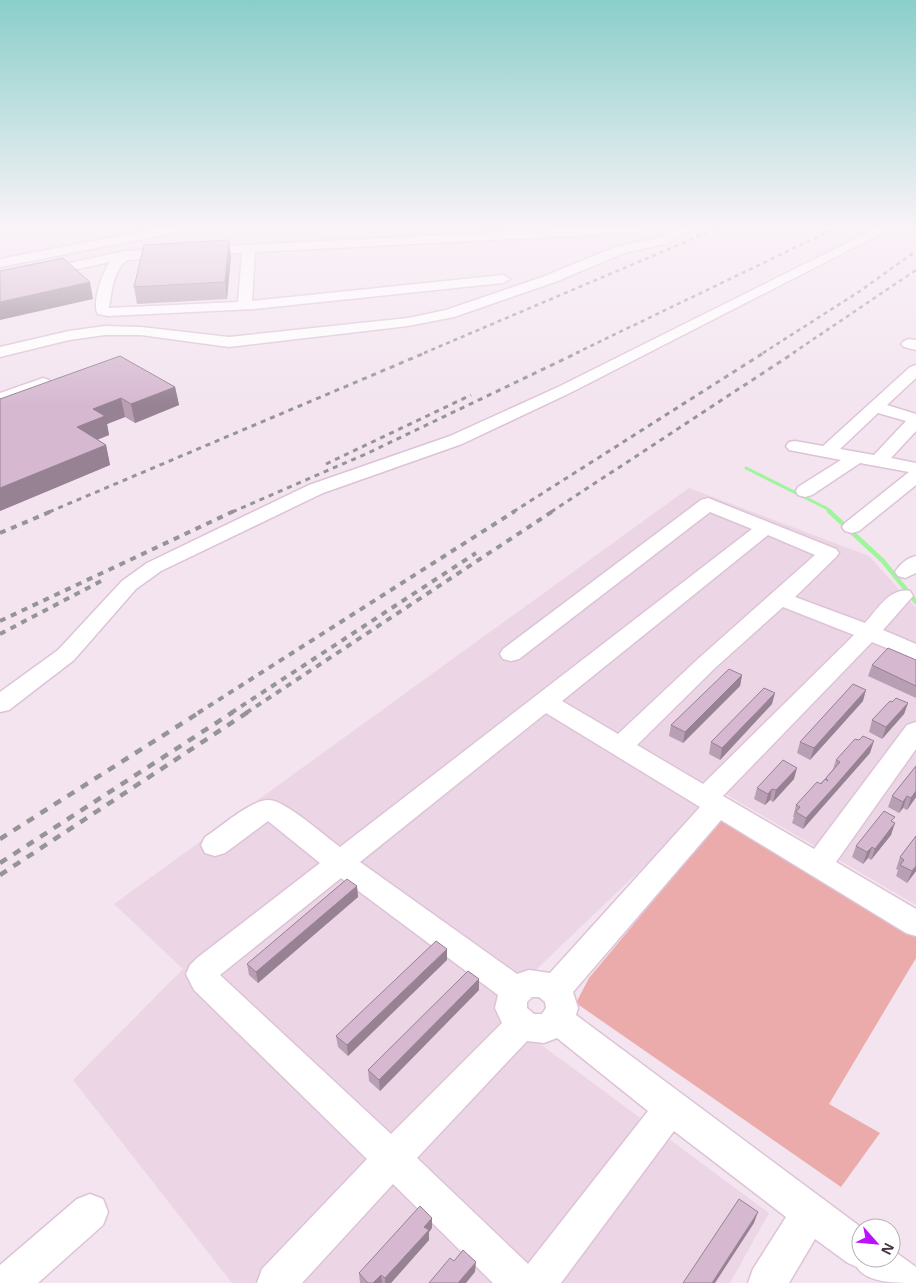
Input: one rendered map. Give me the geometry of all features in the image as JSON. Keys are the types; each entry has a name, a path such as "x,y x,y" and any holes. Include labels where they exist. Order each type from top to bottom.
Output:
{"street":[{"path":"108,286 102,307 103,311 108,312"},
{"path":"245,305 246,286"},
{"path":"90,316 108,312 245,305 435,286"},
{"path":"0,352 72,334 107,330 141,331 206,341 229,342 429,319 530,286"},
{"path":"0,704 66,655 129,585 154,567 316,489 456,440 546,399 771,286"},
{"path":"828,450 875,407 912,378"},
{"path":"0,399 43,383"},
{"path":"875,407 916,420 880,459"},
{"path":"795,446 828,450 857,457 880,459 916,468"},
{"path":"805,491 857,457"},
{"path":"852,527 916,476"},
{"path":"511,654 708,504 829,553 780,600 707,663 620,747"},
{"path":"520,1283 205,981 202,974 208,966 339,862 766,528"},
{"path":"851,1243 671,1108 556,1005 545,984 537,983 522,986 512,998 511,1006 513,1014 522,1024 534,1028 543,1028 551,1025 556,1005 711,802 902,596"},
{"path":"780,600 832,617 916,653"},
{"path":"544,702 818,865 913,917"},
{"path":"818,865 916,731"},
{"path":"215,845 261,812 268,810 516,991"},
{"path":"276,1283 522,1024"},
{"path":"536,1283 671,1108"},
{"path":"8,1283 90,1212"},
{"path":"766,1283 810,1212"},
{"path":"886,1268 906,1283"}],"shaded area":[{"path":"689,488 869,556 916,608 916,905 722,792 494,1010 769,1213 730,1283 232,1283 73,1080 183,969 114,904"},
{"path":"723,817 916,935 916,958 829,1104 880,1133 841,1187 576,1003 589,978"}],"building":[{"path":"0,286 73,286 0,302"},
{"path":"120,356 175,387 131,404 121,398 93,409 105,416 77,427 106,445 0,488 0,399"},
{"path":"888,648 916,660 916,686 872,665"},
{"path":"729,669 742,675 685,732 671,725"},
{"path":"853,684 866,690 814,748 800,742"},
{"path":"764,688 775,693 722,748 711,742"},
{"path":"896,698 908,703 886,727 872,720 890,701 892,702"},
{"path":"863,736 874,741 836,785 806,818 796,812 800,807 796,805 817,782 821,784 825,779 828,781 826,778 840,762 836,760 855,739 859,740"},
{"path":"783,760 797,768 776,790 772,789 768,794 757,788"},
{"path":"916,766 916,791 911,798 907,796 903,802 892,796"},
{"path":"884,811 895,817 891,821 895,823 875,849 872,847 867,852 856,846"},
{"path":"916,836 916,866 912,871 900,865 904,860 900,857"},
{"path":"347,879 357,886 256,972 247,964"},
{"path":"436,941 447,949 347,1045 336,1036"},
{"path":"468,971 479,979 379,1080 368,1070"},
{"path":"739,1199 758,1212 712,1283 683,1283"},
{"path":"420,1206 432,1218 424,1227 429,1230 385,1278 381,1275 373,1283 368,1283 359,1273"},
{"path":"463,1250 476,1262 458,1283 429,1283 450,1258 454,1261"}],"waterway":[{"path":"746,468 831,512"},
{"path":"829,511 883,561 916,602"}],"railway":[{"path":"424,353 582,286"},
{"path":"576,353 716,286"},
{"path":"763,353 867,286"},
{"path":"793,353 892,286"},
{"path":"49,512 427,352"},
{"path":"232,512 368,453 579,352"},
{"path":"513,512 765,352"},
{"path":"551,512 795,352"},
{"path":"326,464 471,395"},
{"path":"0,533 52,511"},
{"path":"0,621 234,511"},
{"path":"198,713 515,511"},
{"path":"246,713 553,511"},
{"path":"231,713 476,553"},
{"path":"0,634 105,579"},
{"path":"0,839 200,712"},
{"path":"0,863 233,712"},
{"path":"0,875 248,712"}]}
